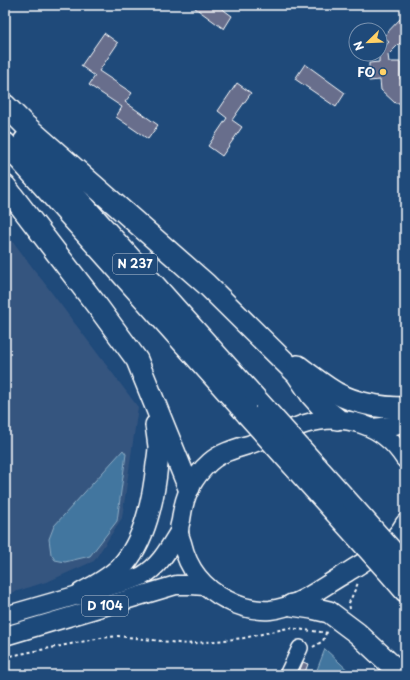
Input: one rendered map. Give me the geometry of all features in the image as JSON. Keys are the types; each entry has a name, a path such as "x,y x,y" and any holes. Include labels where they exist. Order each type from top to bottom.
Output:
{"highway":[{"path":"5,105 25,125 206,284 297,374 312,396 322,407 337,419"},
{"name":"N 237","path":"5,118 256,412"},
{"name":"N 237","path":"5,143 397,565 405,591"},
{"path":"5,186 137,360 189,488"},
{"path":"265,342 324,385 338,393 355,400 374,405 405,408"},
{"path":"81,594 111,576 121,567 129,558 143,529 156,476 159,446 151,396"},
{"path":"292,605 329,612 357,633 402,675"}],"main road":[{"path":"405,459 388,438 372,428 355,422 337,419 314,422 228,452 207,465 198,474 189,488 182,509 179,532 187,561 194,573 205,586 219,596 236,605 255,610 271,610 292,605 370,558 390,543 400,532 405,523"},
{"path":"372,428 392,426 405,422"},
{"name":"D 104","path":"5,616 141,576 151,570 160,561 179,532"},
{"name":"D 104","path":"5,636 176,585 191,584 205,586"}],"street":[{"path":"287,675 300,648"}],"path":[{"path":"5,657 118,636 187,644 244,638 288,628 326,633 323,641 312,647 300,648"}],"shaded area":[{"path":"5,231 138,407 122,518 94,561 49,581 5,595"},
{"path":"123,450 126,454 117,521 90,556 65,562 55,560 51,554 49,539 54,526"},
{"path":"325,649 353,675 315,675"}],"building":[{"path":"191,5 217,5 232,16 224,29"},
{"path":"400,19 405,23 405,48 400,43 388,55 388,32"},
{"path":"104,33 118,43 99,71 132,93 125,102 158,125 148,139 116,117 122,107 89,85 95,76 81,66"},
{"path":"388,55 389,62 400,62 400,79 405,80 405,103 395,103 381,90 380,80 369,81 369,63 388,62"},
{"path":"305,64 345,93 336,107 295,79"},
{"path":"237,83 251,93 232,120 242,127 222,156 208,146 227,118 218,111"},
{"path":"303,662 308,664 304,675 298,675"},
{"path":"228,673 242,675 227,675"}],"place":[{"name":"FO","path":"383,72"}]}
